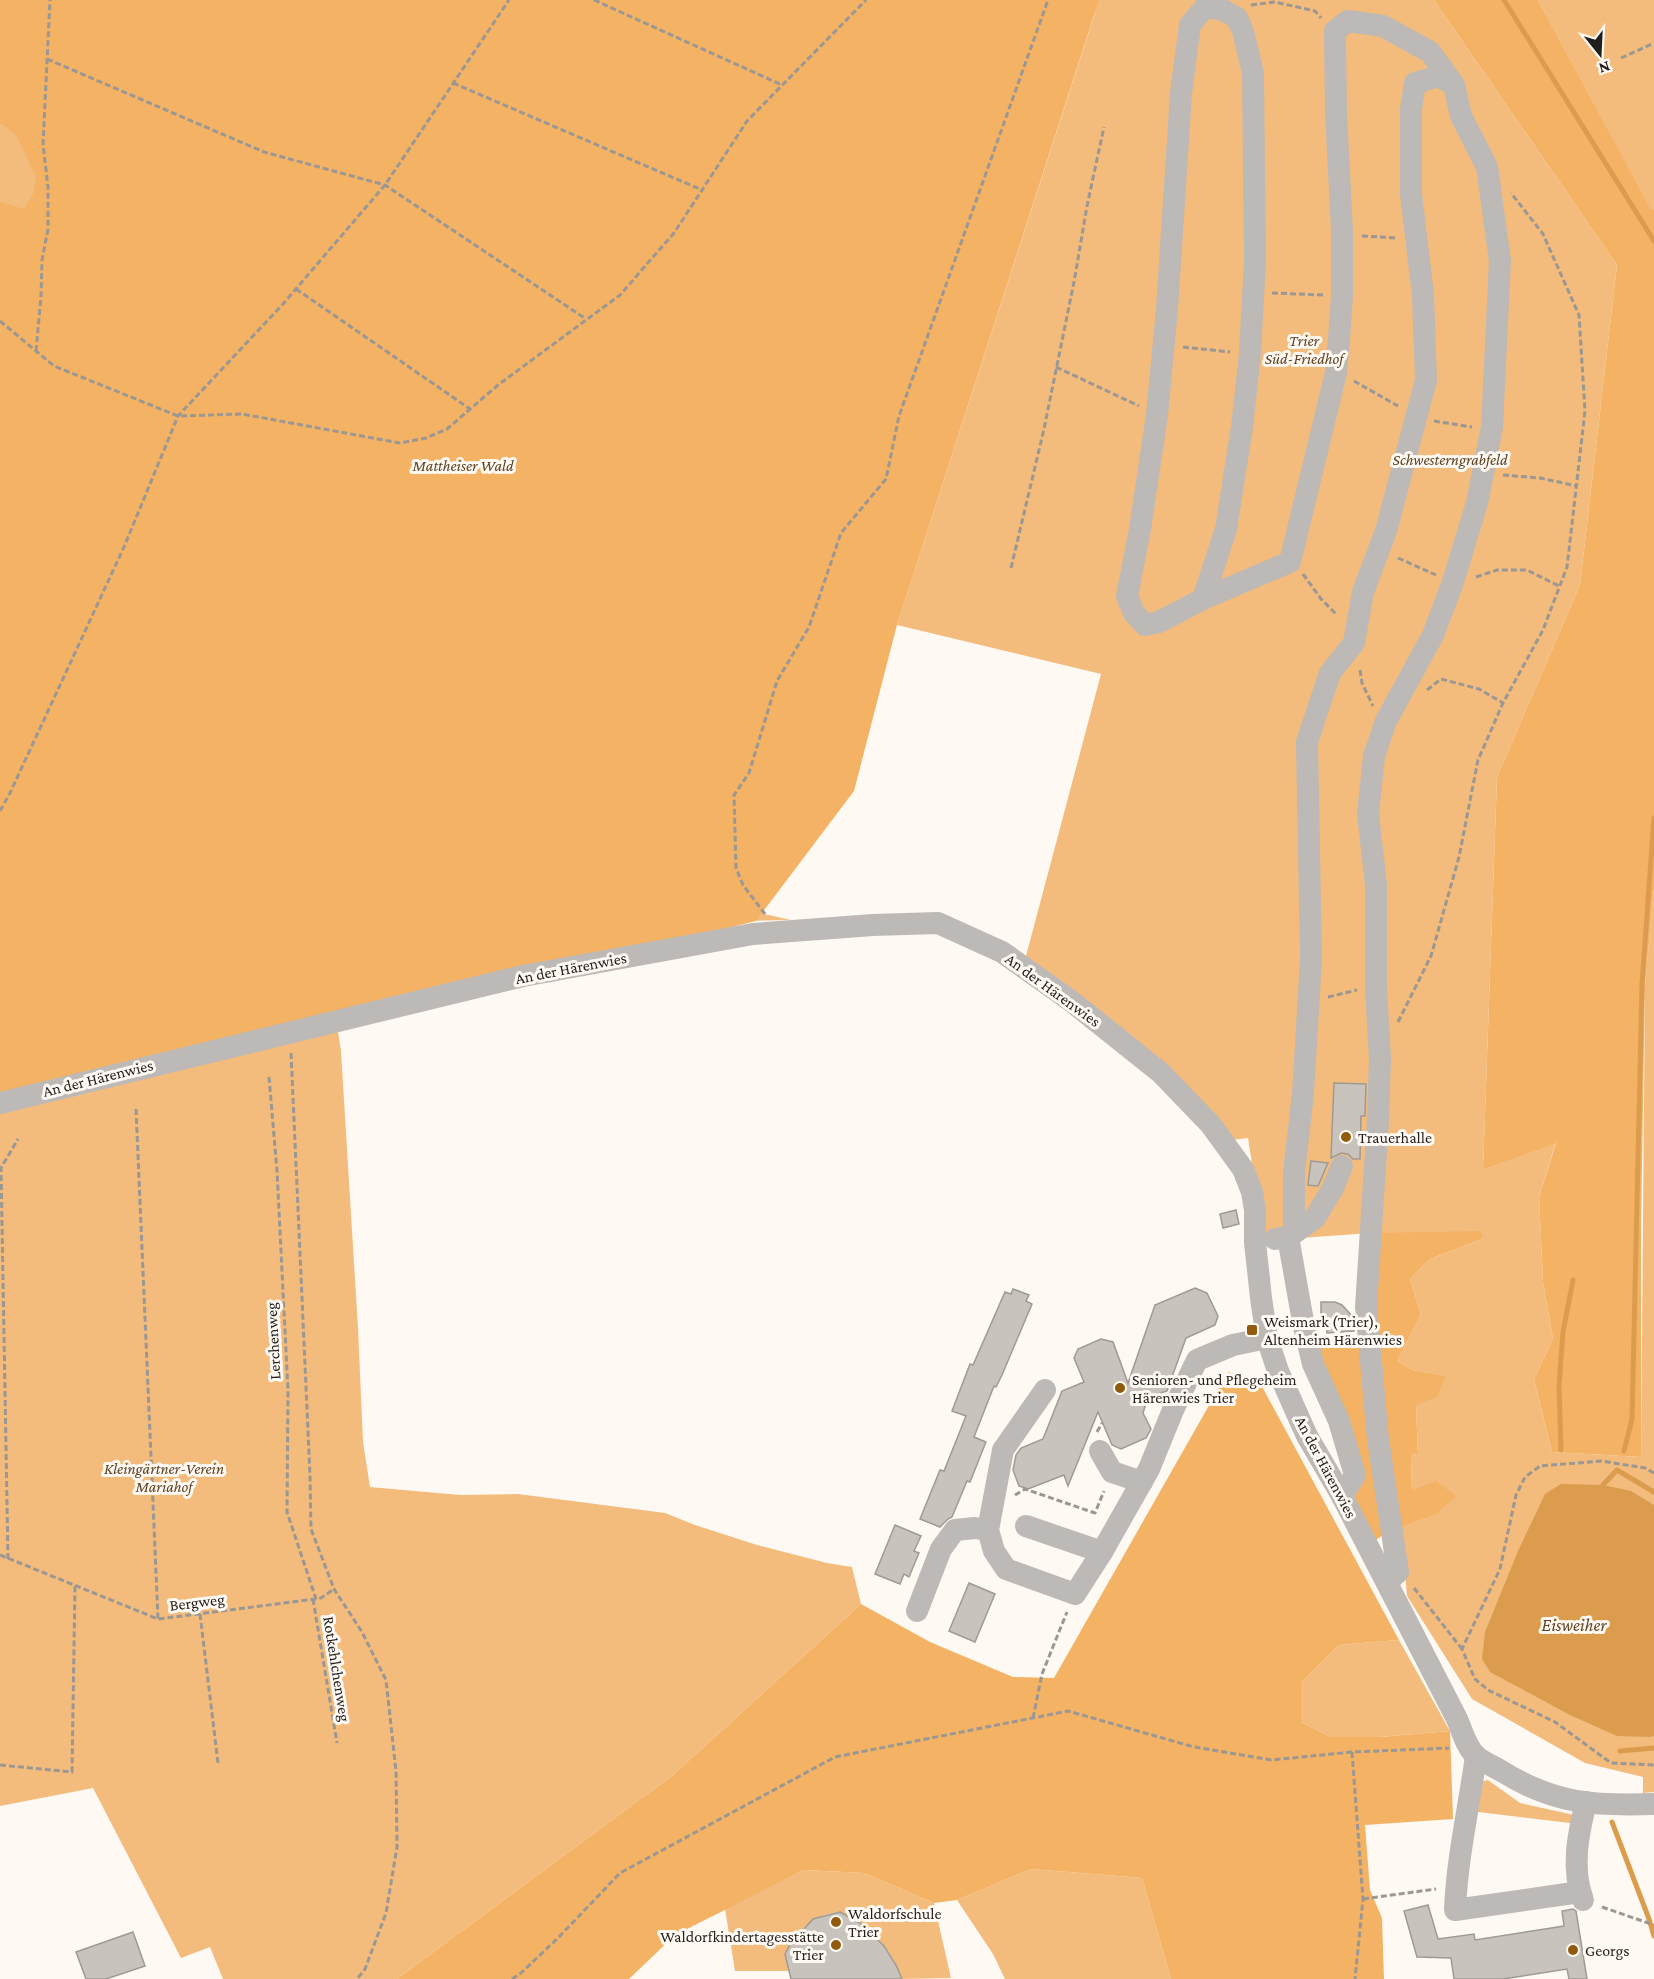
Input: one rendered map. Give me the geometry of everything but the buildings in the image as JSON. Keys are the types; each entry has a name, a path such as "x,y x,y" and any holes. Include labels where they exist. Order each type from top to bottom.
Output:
{"street":[{"path":"1203,599 1226,529 1242,427 1250,354 1255,261 1253,73 1243,32 1237,18 1223,10 1204,7 1190,25 1181,93 1167,309 1157,415 1140,529 1127,596 1134,613 1144,625 1159,622 1203,599 1290,562 1336,373 1342,296 1342,231 1336,112 1335,31 1348,21 1383,26 1430,52 1454,85 1461,116 1487,167 1500,261 1492,427 1477,503 1453,582 1433,635 1386,721 1374,756 1368,814 1376,885 1376,989 1380,1058 1366,1307 1392,1577"},
{"path":"1342,1496 1355,1475 1339,1421 1313,1364 1304,1327 1291,1235 1311,959 1307,742 1330,673 1354,643 1363,592 1386,531 1410,414 1426,380 1423,295 1411,194 1412,109 1415,83 1439,76 1454,85"},
{"name":"An der Härenwies","path":"0,1103 523,976 753,934 873,925 938,923 1002,952 1071,1000 1161,1073 1211,1125 1244,1169 1255,1210 1255,1242 1267,1338 1278,1371 1307,1436 1392,1577 1473,1751"},
{"path":"1255,1242 1291,1235 1315,1218 1333,1188 1342,1166"},
{"path":"1045,1390 1003,1450 988,1530 994,1551 1006,1569 1075,1594 1102,1552 1149,1469 1173,1410 1197,1360 1233,1345 1267,1338"},
{"path":"1100,1451 1112,1472 1142,1482"},
{"path":"1026,1526 1102,1552"},
{"path":"916,1611 941,1549 955,1530 975,1528 988,1530"},
{"path":"1586,1802 1579,1830 1576,1858 1581,1896 1455,1910 1456,1875 1463,1842 1473,1751 1525,1785 1555,1797 1621,1805 1654,1804"}],"path":[{"path":"36,351 42,260 48,229 48,188 43,144 50,0"},
{"path":"0,811 124,547 178,416 296,289 385,185 508,0"},
{"path":"594,0 782,85"},
{"path":"0,321 54,366 178,416 242,414 400,443 426,438 447,429 498,385 620,295 674,233 747,121 866,0"},
{"path":"783,933 753,899 743,885 736,868 735,795 749,773 777,681 809,627 841,533 886,479 899,417 1048,0"},
{"path":"1237,18 1249,5 1275,2 1315,11 1335,31"},
{"path":"1621,58 1654,43"},
{"path":"47,59 264,152 385,185 586,319"},
{"path":"452,83 702,190"},
{"path":"1011,568 1074,282 1086,206 1104,127"},
{"path":"1395,1028 1431,956 1459,857 1478,760 1503,703 1543,630 1568,567 1585,411 1579,315 1543,234 1511,193"},
{"path":"1365,236 1417,239"},
{"path":"296,289 470,409"},
{"path":"1280,294 1342,296"},
{"path":"1190,348 1250,354"},
{"path":"1056,367 1157,415"},
{"path":"1369,389 1410,414 1466,426"},
{"path":"1477,503 1503,475 1540,478 1577,486"},
{"path":"1403,559 1453,582 1460,583 1497,570 1527,570 1559,586"},
{"path":"1290,562 1308,579 1321,599 1344,621 1354,643 1362,683 1376,713 1386,721"},
{"path":"1422,693 1441,679 1479,688 1503,703"},
{"path":"1309,1002 1354,990"},
{"path":"290,1032 309,1454 310,1529 334,1588 362,1632 386,1680 396,1771 397,1847 386,1913 365,1969 357,1979"},
{"name":"Lerchenweg","path":"269,1077 277,1172 288,1391 287,1512 314,1599"},
{"path":"136,1109 158,1619"},
{"path":"8,1558 1,1168 18,1139"},
{"path":"1462,1649 1500,1569 1516,1495 1525,1477 1540,1466 1601,1461 1645,1468 1654,1473"},
{"path":"1025,1489 1095,1513 1112,1472"},
{"name":"Bergweg","path":"0,1555 158,1619 321,1598 334,1588"},
{"path":"1392,1577 1419,1594 1462,1649 1475,1679 1488,1690 1555,1722 1611,1763 1654,1765"},
{"path":"0,1765 72,1772 75,1586"},
{"path":"1033,1718 1042,1674 1061,1623 1075,1594"},
{"name":"Rotkehlchenweg","path":"314,1599 337,1743"},
{"path":"200,1614 218,1763"},
{"path":"512,1979 558,1938 620,1873 835,1757 1068,1711 1194,1747 1271,1760 1352,1752 1473,1751"},
{"path":"1352,1752 1363,1899 1355,1979"},
{"path":"1363,1899 1456,1887"},
{"path":"1581,1896 1654,1925"}],"green space":[{"path":"0,0 1434,0 1617,265 1580,585 1497,777 1483,1170 1556,1142 1539,1197 1543,1282 1553,1339 1534,1379 1552,1452 1641,1457 1645,985 1654,888 1654,1792 1643,1793 1643,1777 1585,1763 1472,1699 1407,1596 1404,1561 1397,1528 1412,1491 1411,1455 1418,1454 1416,1405 1445,1376 1413,1370 1397,1361 1421,1315 1410,1279 1430,1259 1482,1239 1370,1233 1301,1238 1263,1234 1248,1138 1231,1140 1026,956 1101,674 897,625 1097,7 747,910 791,920 741,921 0,1091"},
{"name":"Mattheiser Wald","path":"0,0 1099,0 897,625 854,791 756,921 337,1025 0,1099 0,202 24,209 33,194 36,177 16,135 0,124"},
{"path":"1434,0 1538,0 1651,210 1654,209 1654,888 1645,985 1641,1227 1641,1457 1552,1452 1534,1379 1553,1339 1543,1282 1539,1197 1556,1143 1483,1170 1497,777 1580,585 1617,265"},
{"path":"1538,0 1654,0 1654,209 1651,211"},
{"name":"Kleingärtner-Verein Mariahof","path":"337,1025 341,1051 363,1442 370,1487 460,1495 518,1494 665,1513 757,1545 852,1567 861,1604 673,1775 397,1979 223,1979 210,1947 181,1958 93,1788 0,1806 0,1099"},
{"path":"1481,1231 1482,1239 1430,1259 1410,1279 1421,1315 1397,1361 1413,1370 1446,1376 1437,1397 1416,1405 1418,1454 1411,1455 1412,1490 1436,1481 1456,1496 1436,1514 1397,1528 1373,1350 1374,1233"},
{"path":"1362,1338 1386,1533 1373,1542 1348,1498 1362,1480 1312,1340"},
{"path":"1228,1372 1259,1381 1399,1640 1339,1645 1301,1683 1301,1722 1331,1737 1380,1737 1450,1731 1453,1819 1365,1825 1370,1890 1382,1918 1384,1979 1171,1979 1142,1878 1031,1869 957,1900 934,1903 864,1873 804,1870 675,1935 629,1979 397,1979 673,1775 861,1604 930,1642 1013,1677 1054,1678"},
{"path":"1399,1640 1450,1731 1380,1737 1331,1737 1301,1722 1301,1683 1339,1645"},
{"path":"1488,1780 1520,1803 1579,1816 1578,1824 1470,1811 1480,1782"},
{"path":"1031,1869 1142,1878 1171,1979 1005,1979 993,1954 957,1900"},
{"path":"804,1870 864,1873 934,1903 951,1978 901,1979 893,1958 878,1939 860,1924 840,1912 820,1917 806,1925 785,1954 789,1971 735,1971 725,1909"}],"water":[{"name":"Eisweiher","path":"1561,1484 1603,1485 1631,1491 1654,1505 1654,1736 1617,1736 1570,1715 1490,1672 1482,1659 1485,1632 1518,1551 1545,1494"}],"waterway":[{"path":"1504,0 1654,241"},
{"path":"1624,1451 1632,1419 1642,984 1654,818"},
{"path":"1561,1450 1559,1386 1563,1332 1573,1280"},
{"path":"1603,1485 1617,1470 1654,1492"},
{"path":"1620,1751 1654,1748"},
{"path":"1612,1822 1654,1936"}],"place":[{"name":"Trauerhalle","path":"1346,1137"},
{"name":"Weismark (Trier), Altenheim Härenwies","path":"1252,1330"},
{"name":"Senioren- und Pflegeheim Härenwies Trier","path":"1120,1388"},
{"name":"Waldorfschule Trier","path":"836,1922"},
{"name":"Waldorfkindertagesstätte Trier","path":"836,1945"},
{"name":"Georgs","path":"1573,1950"}],"park label":[{"name":"Trier Süd-Friedhof","path":"1304,349"},
{"name":"Schwesterngrabfeld","path":"1450,459"}]}
